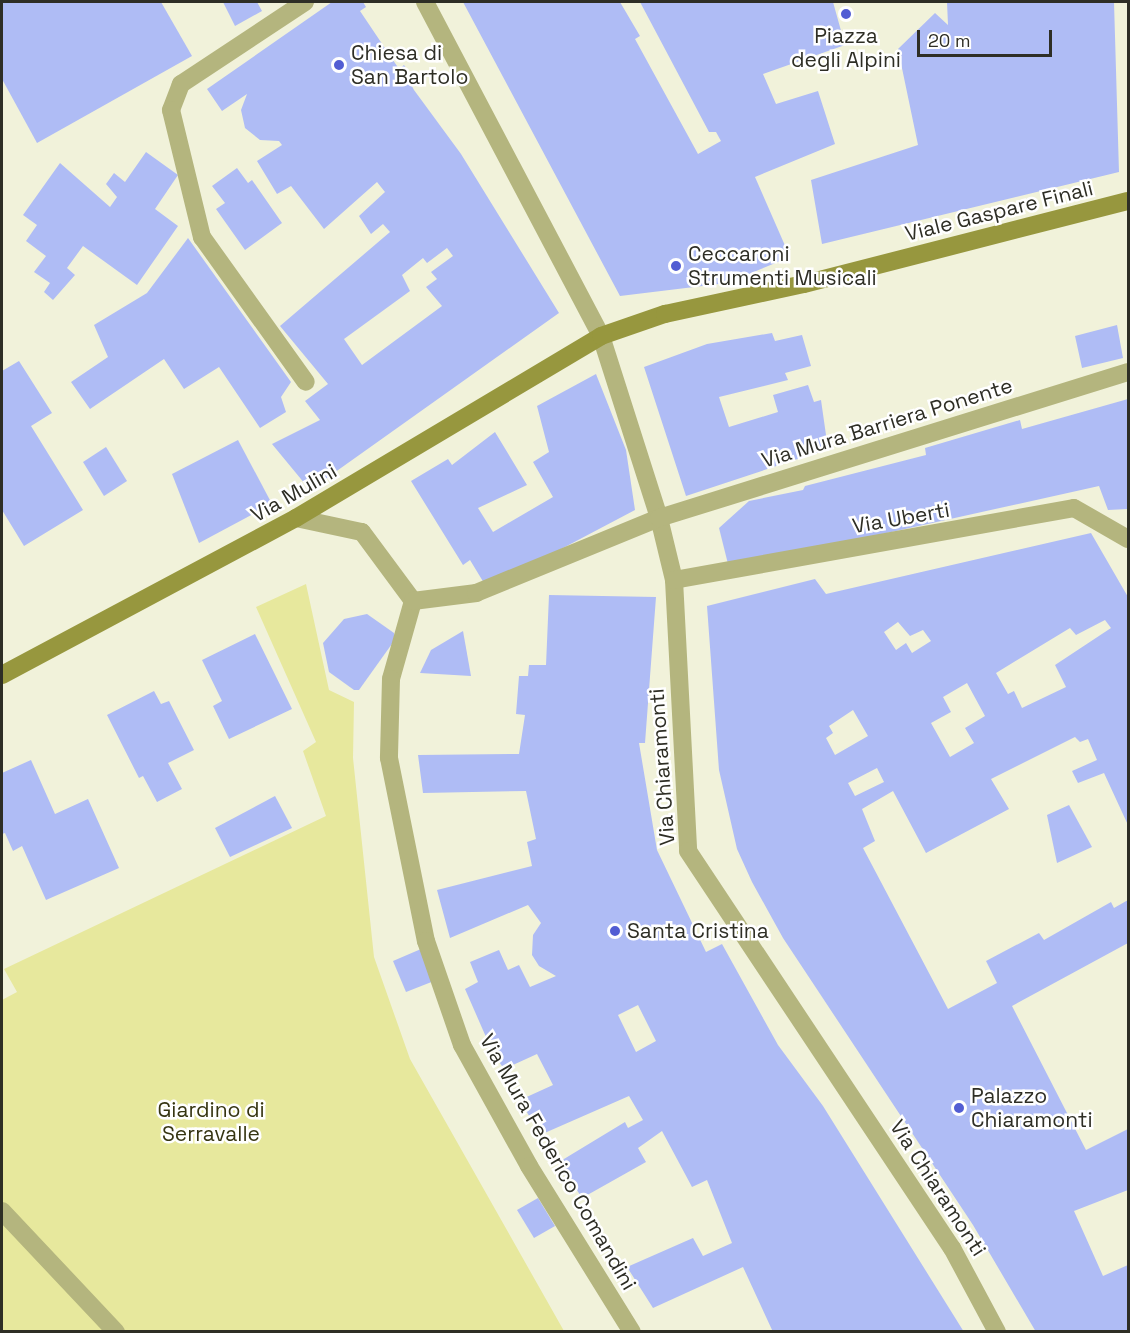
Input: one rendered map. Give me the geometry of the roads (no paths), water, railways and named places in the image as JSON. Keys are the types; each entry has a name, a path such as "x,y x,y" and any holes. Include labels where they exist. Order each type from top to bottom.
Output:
{"street":[{"path":"305,2 182,84 171,110 202,237 306,382"},
{"name":"Via Chiaramonti","path":"425,2 601,336 659,518 674,580 688,851 952,1248 997,1332"},
{"name":"Viale Gaspare Finali","path":"601,336 665,314 804,284 1128,201"},
{"name":"Via Mulini","path":"2,675 296,518 601,336"},
{"name":"Via Mura Barriera Ponente","path":"659,518 1128,372"},
{"name":"Via Uberti","path":"674,580 1074,508 1128,538"},
{"path":"296,518 362,532 413,601 476,593 659,518"},
{"name":"Via Mura Federico Comandini","path":"413,601 391,679 389,758 426,941 462,1045 530,1166 632,1332"},
{"path":"2,1211 116,1332"}],"place":[{"name":"Piazza degli Alpini","path":"846,14"},
{"name":"Chiesa di San Bartolo","path":"339,65"},
{"name":"Ceccaroni Strumenti Musicali","path":"676,266"},
{"name":"Santa Cristina","path":"615,931"},
{"name":"Palazzo Chiaramonti","path":"959,1108"}],"park label":[{"name":"Giardino di Serravalle","path":"211,1122"}]}
